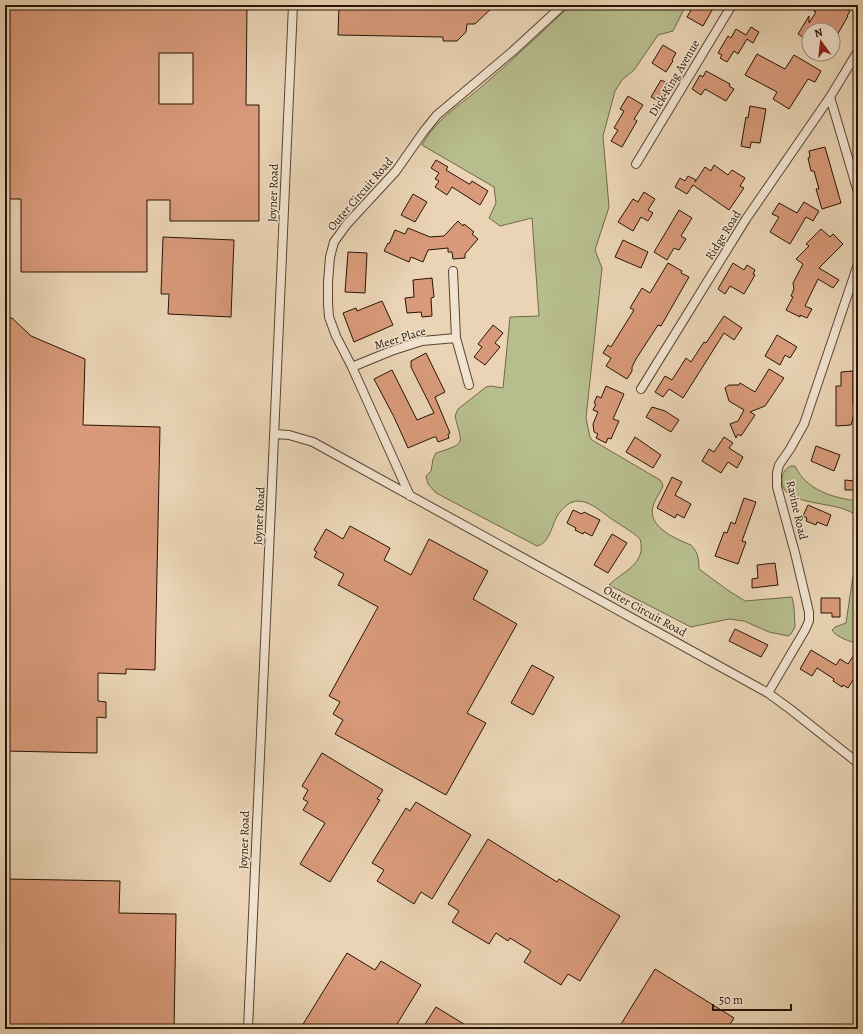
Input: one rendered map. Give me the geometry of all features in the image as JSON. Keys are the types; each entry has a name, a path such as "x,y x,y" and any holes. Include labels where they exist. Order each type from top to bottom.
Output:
{"street":[{"name":"Joyner Road","path":"248,1029 293,5"},
{"name":"Outer Circuit Road","path":"410,496 352,367 336,336 329,317 328,282 330,257 334,242 347,224 396,171 437,115 513,51 562,5"},
{"name":"Dick King Avenue","path":"636,164 732,5"},
{"name":"Ridge Road","path":"641,389 746,219 830,97 858,50"},
{"path":"830,97 858,192"},
{"name":"Ravine Road","path":"768,693 809,621 795,553 777,487 777,473 779,465 804,424 858,264"},
{"path":"453,270 456,338 469,385"},
{"name":"Meer Place","path":"352,367 391,351 422,341 456,338"},
{"name":"Outer Circuit Road","path":"275,434 289,435 313,442 768,693 858,763"}],"green space":[{"path":"571,5 686,5 673,31 658,35 634,70 622,80 615,91 603,136 609,207 595,250 602,268 586,418 590,437 592,440 660,480 663,486 653,506 652,513 654,520 658,526 671,536 691,545 698,556 699,569 745,601 792,597 795,627 788,636 769,632 744,621 729,619 691,627 609,585 637,561 641,548 640,539 590,504 578,501 567,505 557,516 545,541 537,546 436,493 428,484 426,476 431,471 433,459 436,453 453,447 460,442 455,416 458,409 486,387 491,386 503,388 510,317 539,316 532,218 500,226 489,218 496,203 494,187 422,145 428,135 452,110 498,73"},
{"path":"791,466 795,466 806,481 813,487 839,498 858,501 858,518 851,512 840,508 790,495 784,488 782,478 785,470"},
{"path":"858,572 858,644 840,637 832,630 835,627 846,623 853,576"}],"building":[{"path":"5,5 247,5 246,105 259,105 259,221 170,221 170,200 147,200 147,272 21,272 21,199 5,199","holes":["159,53 193,53 193,104 159,104"]},
{"path":"339,5 495,5 475,24 467,24 466,32 457,41 443,41 443,37 338,35"},
{"path":"694,5 715,5 703,26 687,17"},
{"path":"818,5 839,5 850,11 841,28 841,22 810,22 816,12 814,11"},
{"path":"809,16 809,22 805,22"},
{"path":"751,27 759,32 753,43 747,39 738,54 734,51 727,62 720,58 722,55 718,53 728,36 731,38 736,29 746,35"},
{"path":"801,29 801,36 798,34"},
{"path":"663,45 676,53 666,72 652,63"},
{"path":"757,54 785,69 794,55 801,59 801,62 806,62 821,71 815,82 808,79 789,109 773,99 777,92 745,75"},
{"path":"706,71 730,84 729,86 734,89 726,101 705,89 701,95 692,89 700,75 703,77"},
{"path":"661,80 671,85 661,102 651,97"},
{"path":"628,96 643,105 634,119 637,121 622,147 611,141 618,130 614,128 624,111 620,109"},
{"path":"750,106 766,109 760,143 751,142 750,148 741,146 746,117 748,118"},
{"path":"825,147 841,203 822,209 816,189 819,189 814,171 811,171 808,158 810,157 809,151"},
{"path":"436,160 448,167 446,170 469,184 472,181 488,191 480,205 452,187 447,195 435,187 439,181 435,179 439,173 431,168"},
{"path":"714,165 728,175 732,170 745,178 740,186 744,188 729,210 693,185 687,194 675,187 680,178 685,181 688,176 696,180 695,182 705,167 711,171"},
{"path":"644,192 655,199 648,210 653,213 648,221 641,217 633,231 618,222 633,199 638,202"},
{"path":"413,194 427,202 415,222 401,215"},
{"path":"804,202 819,211 813,221 806,217 790,244 770,232 779,217 772,214 779,203 797,213"},
{"path":"679,210 692,218 681,236 686,239 679,250 674,248 667,260 654,252"},
{"path":"458,221 463,226 464,224 474,232 472,234 478,239 465,254 465,258 453,259 452,252 448,252 448,248 428,250 423,262 411,257 409,262 384,251 395,230 405,234 408,228 430,237 444,236"},
{"path":"821,229 830,237 833,234 843,244 819,268 839,280 833,288 818,279 805,306 812,309 807,318 800,315 800,317 786,310 793,297 791,296 794,289 793,283 803,264 796,259 809,246 806,244"},
{"path":"163,237 234,240 231,317 168,314 169,294 161,294"},
{"path":"623,240 648,252 641,268 615,257"},
{"path":"348,252 367,253 365,293 345,292"},
{"path":"668,263 689,277 661,326 658,325 636,359 632,367 632,371 627,379 606,366 611,358 603,353 608,345 611,347 634,310 630,308 642,288 650,293"},
{"path":"733,263 744,270 747,265 755,270 753,274 755,275 744,294 730,286 725,294 718,289"},
{"path":"432,278 434,297 431,298 432,316 422,317 421,312 407,313 405,298 414,297 413,280"},
{"path":"382,301 393,325 354,342 343,313 356,308 357,311"},
{"path":"724,316 742,328 734,340 724,333 683,398 669,389 663,397 655,392 665,376 672,380 686,358 691,362"},
{"path":"5,318 12,318 31,336 85,359 83,425 160,427 155,670 126,669 126,674 98,673 98,701 106,702 106,718 97,717 97,753 5,751"},
{"path":"493,325 503,333 495,343 500,347 485,365 474,357 482,347 478,344"},
{"path":"777,335 797,347 790,358 785,355 780,365 765,356"},
{"path":"426,353 445,392 435,397 450,433 448,434 449,438 438,442 436,437 434,437 408,448 374,379 392,370 417,420 434,413 411,367 411,361"},
{"path":"769,369 784,378 765,406 750,412 755,415 741,436 738,434 736,438 730,424 738,421 744,410 729,401 725,388 729,385 739,385 740,383 755,392"},
{"path":"853,371 853,404 855,404 855,414 851,425 836,426 836,386 841,386 841,372"},
{"path":"606,386 624,394 613,419 619,421 611,439 608,438 606,443 596,438 598,434 594,432 593,424 598,412 593,410 596,404 594,403 597,396 601,398"},
{"path":"652,407 665,411 679,420 671,432 646,417"},
{"path":"635,437 661,455 653,468 626,452"},
{"path":"724,437 733,443 729,448 743,457 737,468 728,462 721,473 702,461 709,449 714,452"},
{"path":"816,446 840,455 834,471 811,461"},
{"path":"672,477 682,482 675,495 691,504 684,518 677,514 675,518 657,508"},
{"path":"845,480 855,481 855,490 845,490"},
{"path":"744,498 756,502 742,541 746,542 738,564 715,556 724,532 727,533 731,522 735,524"},
{"path":"808,505 831,515 827,526 817,522 816,525 806,521 807,518 803,516"},
{"path":"573,510 582,514 584,512 600,520 592,536 575,530 576,528 567,523"},
{"path":"350,526 390,548 384,560 411,575 429,539 488,571 473,599 517,624 467,713 486,723 446,795 335,734 343,720 333,714 340,702 329,696 378,607 338,585 344,574 314,557 317,552 314,550 326,529 343,539"},
{"path":"612,534 627,543 608,573 594,565"},
{"path":"775,563 778,585 752,588 752,579 758,578 757,565"},
{"path":"821,598 840,598 840,617 832,617 832,613 821,613"},
{"path":"735,629 768,645 761,657 729,641"},
{"path":"858,649 858,672 848,688 843,685 842,687 833,681 834,679 817,668 812,676 800,669 811,650 836,665 840,659 848,664"},
{"path":"532,665 554,677 533,715 511,703"},
{"path":"322,753 383,790 377,799 380,800 330,882 300,864 325,823 303,810 308,802 303,799 308,790 302,786"},
{"path":"416,802 471,835 432,899 421,892 414,904 377,881 384,870 372,863 406,808 410,811"},
{"path":"488,839 557,882 559,879 620,916 580,981 568,974 561,985 524,962 531,951 510,938 508,941 496,933 489,944 452,922 459,911 448,904"},
{"path":"5,879 120,881 119,913 176,914 174,1029 5,1029"},
{"path":"347,953 375,970 381,961 421,985 394,1029 300,1029"},
{"path":"655,969 734,1018 727,1029 618,1029"},
{"path":"436,1007 472,1029 422,1029"}]}
